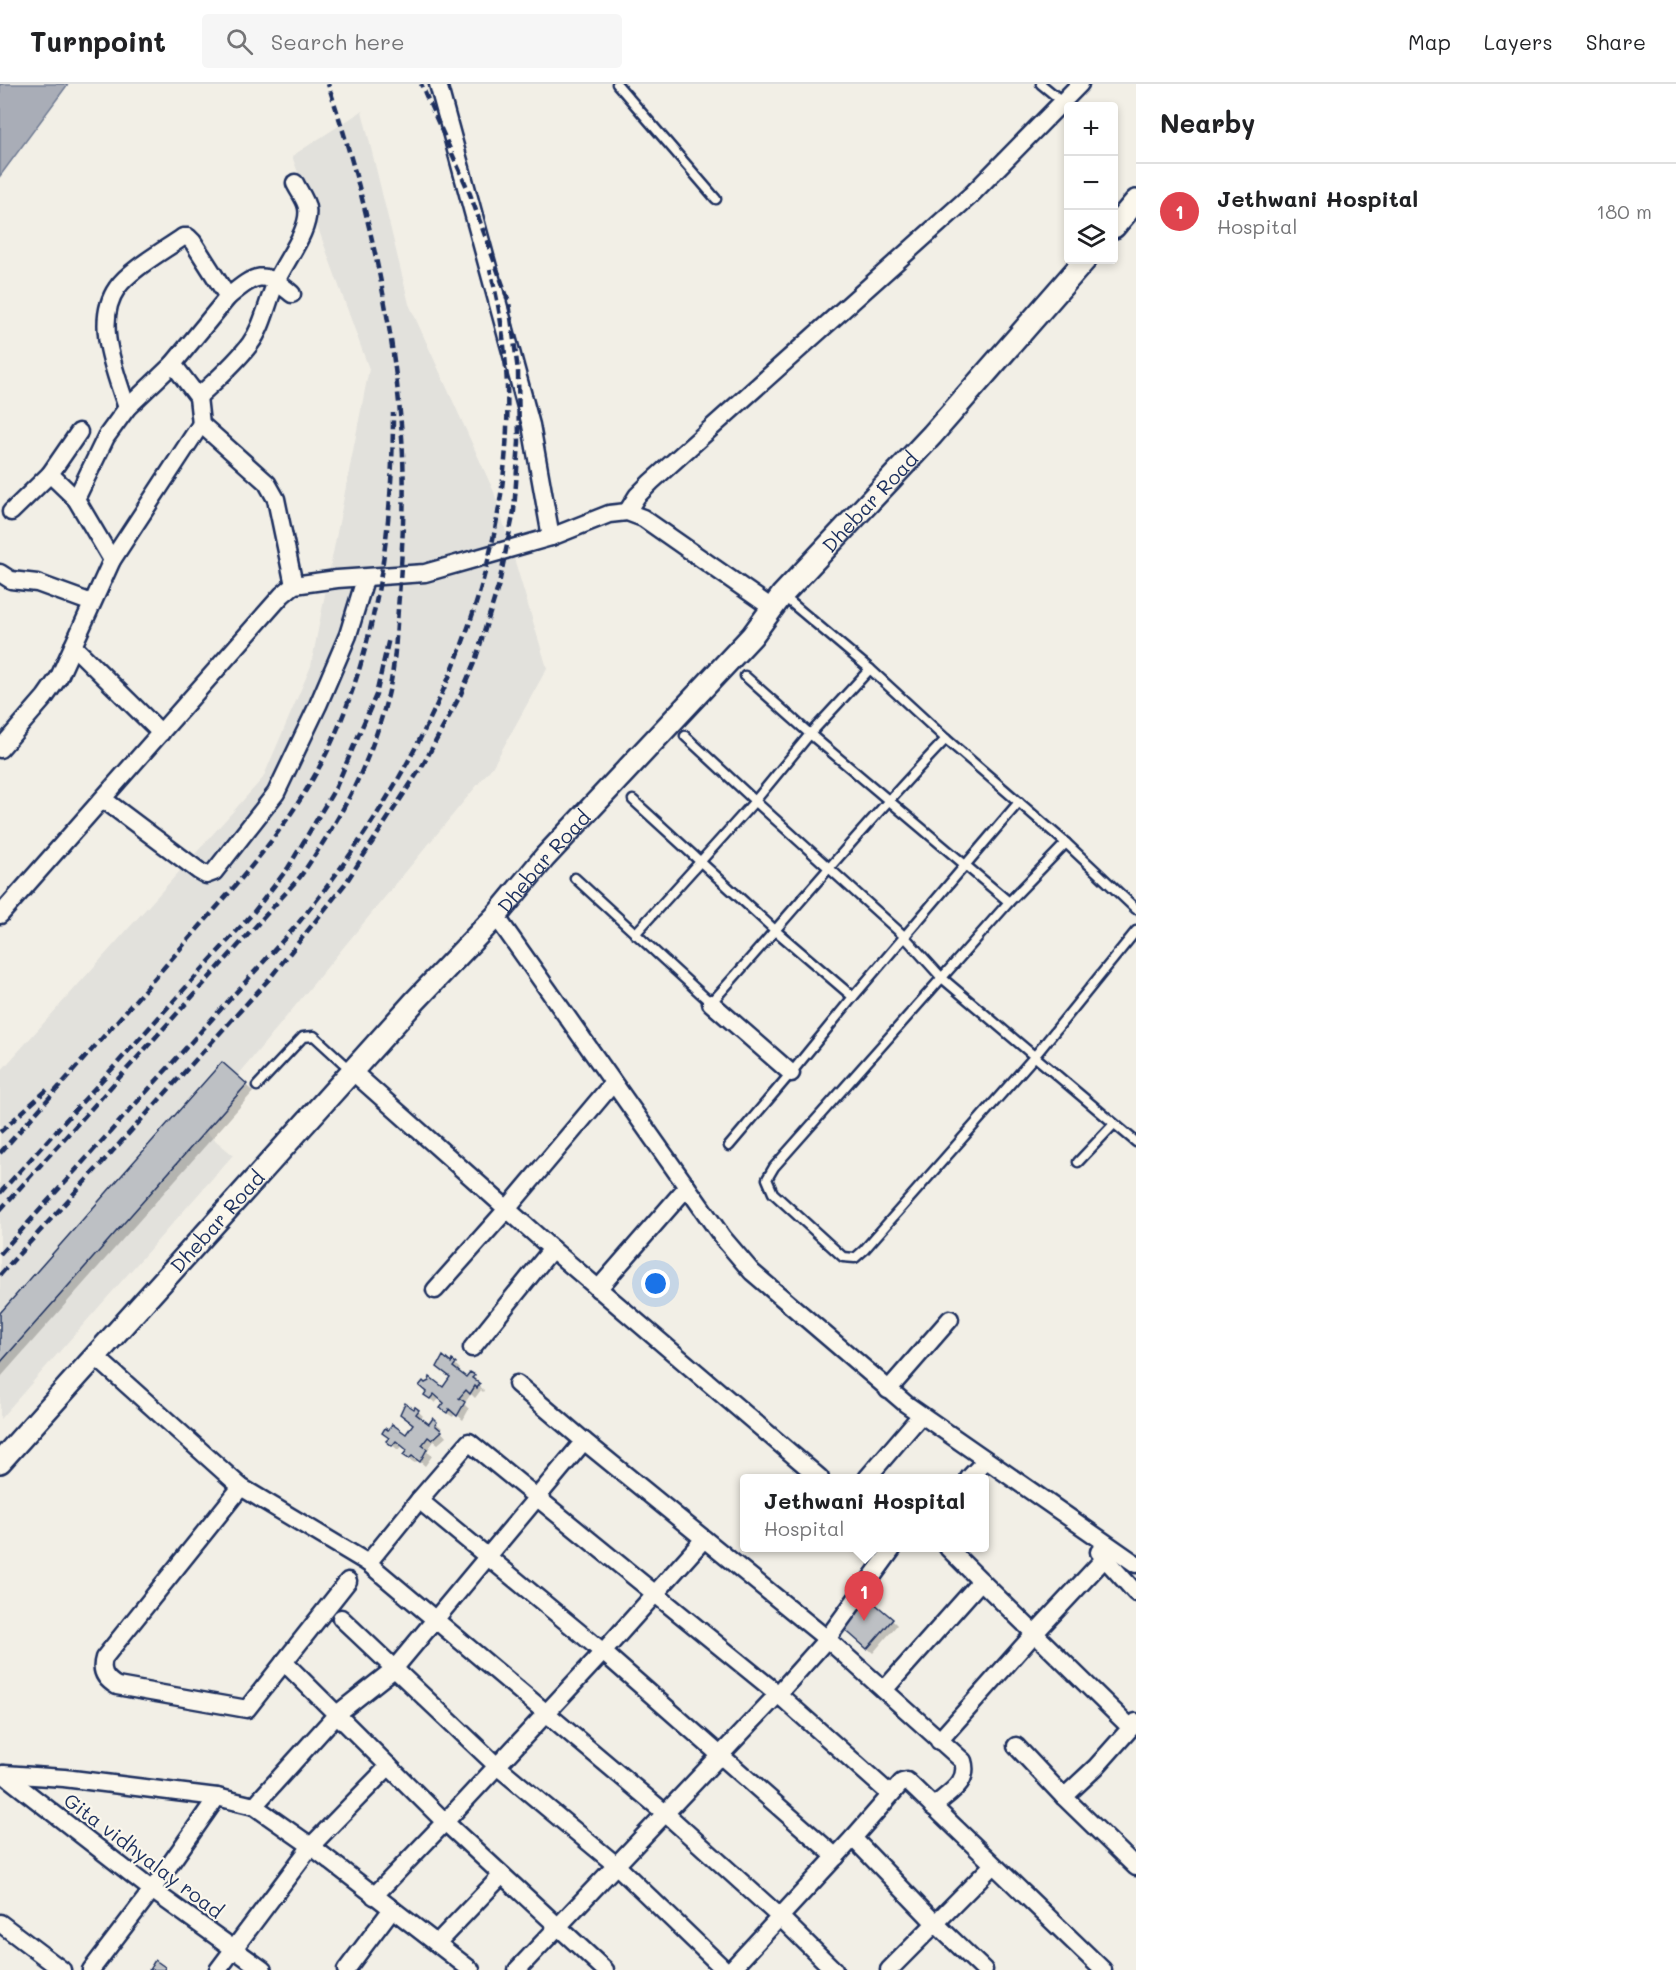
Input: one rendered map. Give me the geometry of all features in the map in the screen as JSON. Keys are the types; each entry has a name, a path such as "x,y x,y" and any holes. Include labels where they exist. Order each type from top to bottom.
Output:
{"street":[{"path":"438,84 531,425 551,537"},
{"path":"1065,102 1080,84"},
{"path":"627,512 651,482 971,195 1064,103"},
{"path":"198,397 234,364 261,328 277,281 306,220 307,208 295,183"},
{"path":"1118,221 1136,201"},
{"path":"128,408 108,350 107,340 109,307 116,288 140,267 183,237 188,237 228,297"},
{"name":"Dhebar Road","path":"0,1462 352,1071 496,916 545,857 752,636 777,601 932,435 1082,264"},
{"path":"76,499 106,437 128,408 173,364 228,297 252,279 259,277 277,281 292,294"},
{"path":"0,749 59,677 112,560 201,424 198,397 173,364"},
{"path":"201,424 267,483 276,499 294,585"},
{"path":"11,512 50,474 79,432"},
{"path":"50,474 76,499 112,560"},
{"path":"0,915 282,595 294,585 337,579 364,579 425,573 551,537 609,514 627,512 643,518 777,601"},
{"path":"0,573 11,580 37,583 92,603"},
{"path":"103,799 199,871 206,874 214,872 276,793 348,635 364,579"},
{"path":"73,646 161,733"},
{"path":"496,916 723,1238 752,1272 888,1390 1136,1564"},
{"path":"711,1003 791,1073"},
{"path":"352,1071 552,1249 814,1474"},
{"path":"435,1290 613,1083"},
{"path":"598,1289 687,1187"},
{"path":"472,1348 552,1249"},
{"path":"888,1390 950,1319"},
{"path":"95,1356 241,1487 368,1563 665,1813 780,1917 834,1970"},
{"path":"517,1384 827,1639 963,1761 966,1770 964,1779 933,1807"},
{"path":"871,1474 921,1415"},
{"path":"254,1806 338,1714 394,1669 584,1441"},
{"path":"368,1563 469,1442 778,1694 890,1794"},
{"path":"973,1474 986,1460"},
{"path":"241,1487 104,1658 102,1666 104,1675 117,1686 247,1709 348,1581"},
{"path":"419,1500 603,1652 836,1857"},
{"path":"1071,1520 1136,1593"},
{"path":"374,1896 603,1652 704,1539"},
{"path":"517,1970 778,1694 827,1639 890,1552"},
{"path":"952,1552 1034,1634 1133,1725 1096,1767 1064,1797"},
{"path":"939,1741 1104,1559"},
{"path":"884,1690 981,1581"},
{"path":"341,1618 497,1766 616,1865 725,1970"},
{"path":"284,1662 445,1822 605,1970"},
{"path":"1016,1746 1064,1797 1136,1867"},
{"path":"218,1970 311,1846 389,1766"},
{"path":"2,1774 64,1778 217,1797 254,1806 311,1846 471,1970"},
{"name":"Gita vidhyalay road","path":"2,1774 152,1890 263,1970"},
{"path":"731,1970 836,1857 890,1794 902,1782 907,1781 1104,1970"},
{"path":"91,1970 152,1890 217,1797"},
{"path":"853,1838 984,1970"},
{"path":"889,1970 934,1922 993,1865"},
{"path":"437,1943 502,1875"},
{"path":"345,1970 392,1909"},
{"path":"0,1923 62,1970"}],"lane":[{"path":"617,84 716,199"},
{"path":"1041,84 1064,103"},
{"path":"777,601 870,669 946,739 1066,843 1136,909"},
{"path":"635,934 870,669"},
{"path":"745,676 1009,902"},
{"path":"685,736 904,936 942,978 1136,1142"},
{"path":"575,878 711,1003 776,931 888,799 946,739"},
{"path":"633,800 776,931 853,997"},
{"path":"729,1146 1019,802"},
{"path":"1066,843 1009,902 774,1167 767,1179 773,1193 843,1257 855,1258 1034,1057 1136,932"},
{"path":"257,1086 303,1037 314,1036 352,1071"},
{"path":"1078,1162 1114,1124"}],"shaded area":[{"path":"0,84 68,84 0,176"},
{"path":"362,111 409,304 494,492 547,668 493,766 197,1125 233,1155 0,1419 0,1072 263,778 311,666 369,369 292,156"}],"building":[{"path":"222,1062 247,1084 0,1363 0,1313"},
{"path":"443,1356 451,1363 452,1360 456,1363 453,1367 466,1377 470,1372 475,1375 472,1378 480,1384 477,1388 475,1386 470,1394 466,1390 459,1398 465,1402 457,1416 449,1409 447,1413 440,1408 444,1403 434,1394 430,1399 424,1395 426,1392 419,1386 423,1381 425,1383 429,1381 430,1377 443,1387 450,1377 437,1367"},
{"path":"405,1403 419,1410 416,1414 429,1424 433,1418 437,1422 435,1425 442,1431 432,1440 428,1437 422,1445 427,1449 420,1462 412,1456 409,1459 403,1455 407,1450 396,1441 392,1446 386,1441 389,1438 382,1433 392,1424 406,1434 413,1424 400,1414"},
{"path":"867,1597 893,1619 867,1649 842,1627"},
{"path":"155,1960 165,1967 164,1970 149,1970"}],"railway":[{"path":"0,1210 300,877 352,792 371,748 387,699 394,661 402,553 403,445 397,381 375,252 354,167 328,84"},
{"path":"0,1275 270,978 345,884 424,763 461,694 476,658 499,584 514,511 519,442 518,371 509,302 470,194 421,84"},
{"path":"0,1254 295,927 348,857 396,782 438,702 471,619 494,534 506,446 505,358 490,269"},
{"path":"0,1153 245,874 285,822 320,766 349,699 372,619 386,537 393,413"},
{"path":"0,1193 253,913 288,868 336,787 376,695 389,638"},
{"path":"0,1132 49,1088"}],"place":[{"name":"Jethwani Hospital","path":"864,1621"}]}
